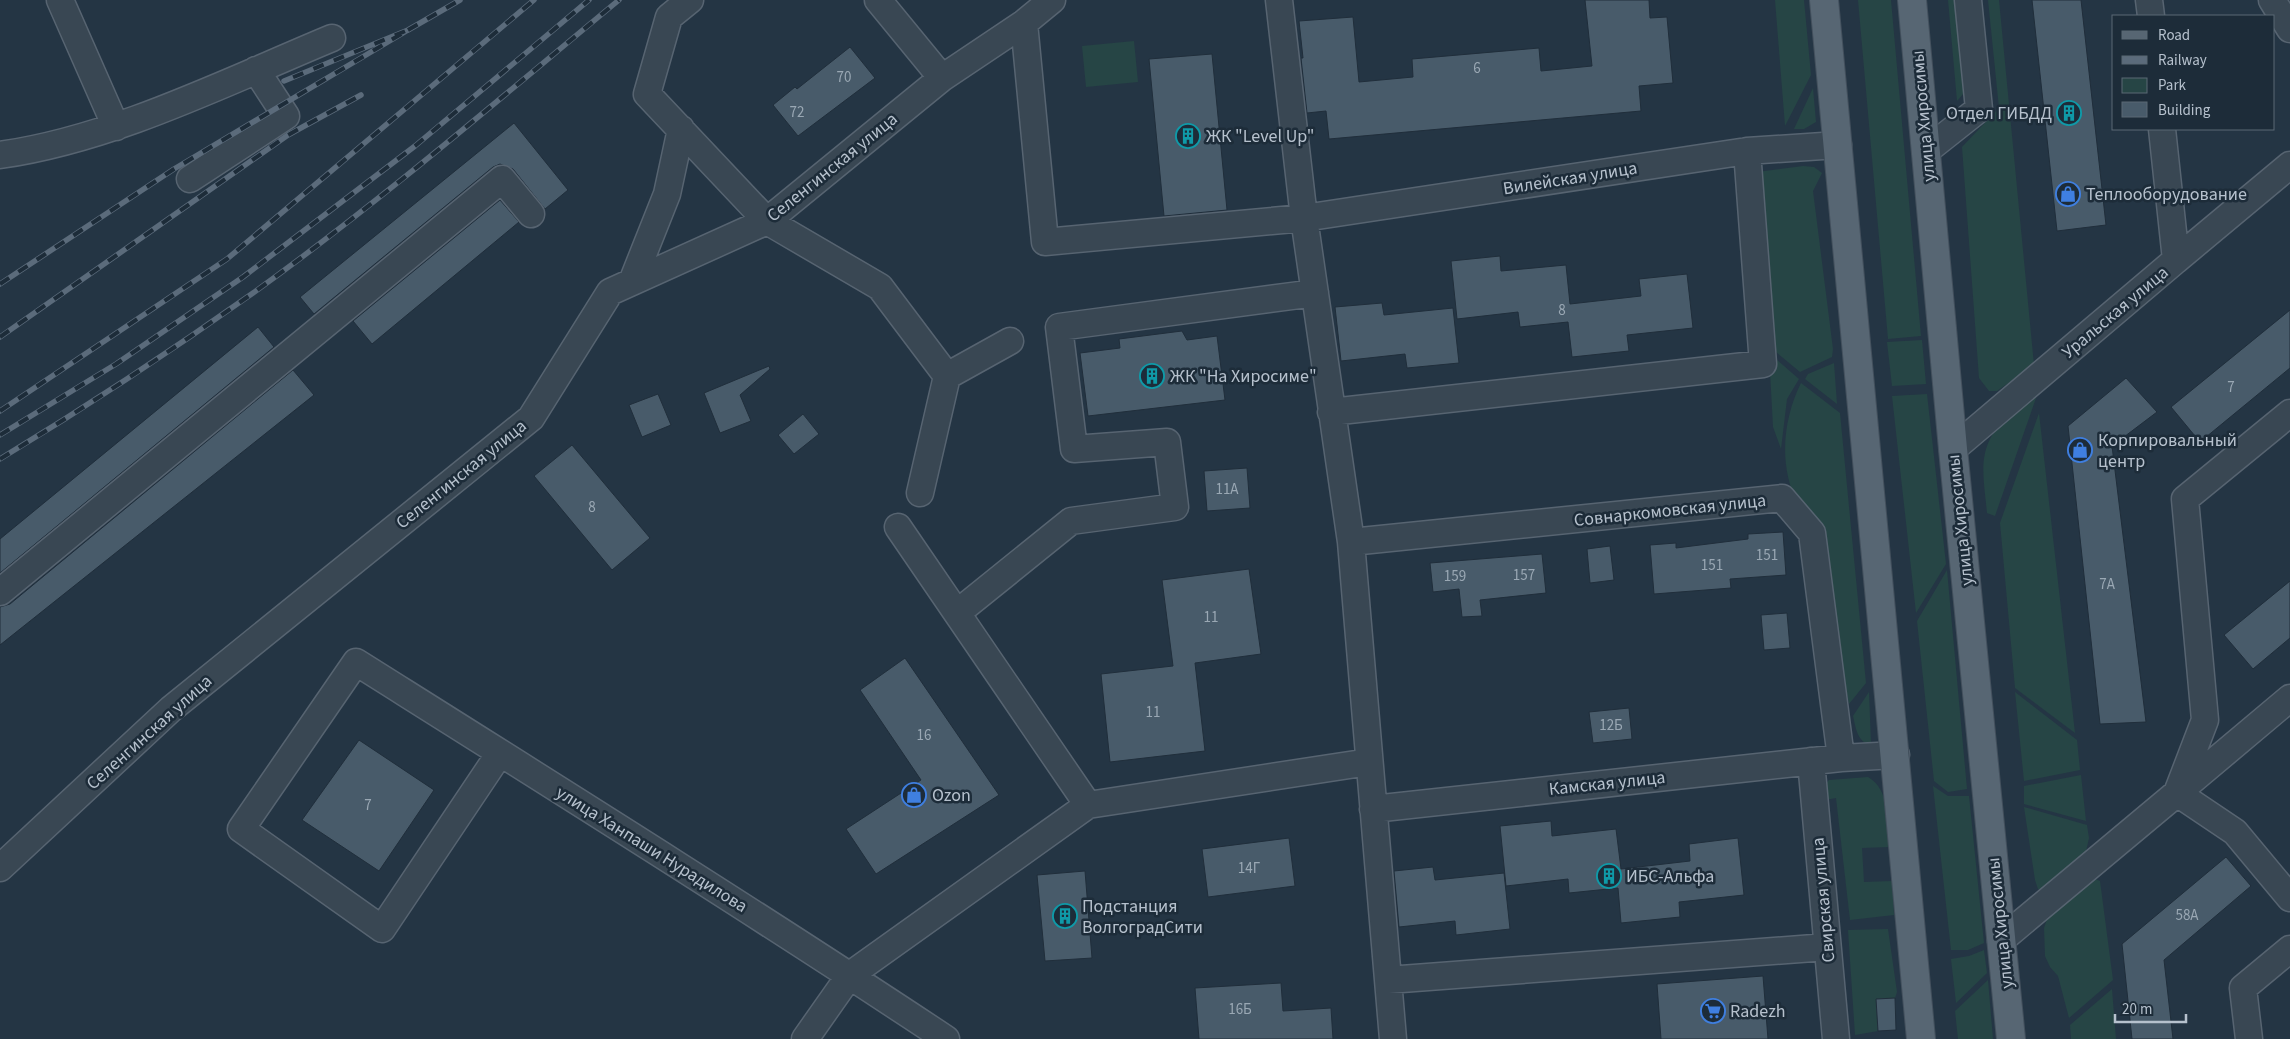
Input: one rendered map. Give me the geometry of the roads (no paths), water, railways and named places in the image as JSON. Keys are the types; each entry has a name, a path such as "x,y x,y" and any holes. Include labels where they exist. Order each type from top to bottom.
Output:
{"main road":[{"path":"1824,0 1922,1039"},
{"name":"улица Хиросимы","path":"1912,0 1953,449 2011,1039"}],"street":[{"path":"60,0 116,127"},
{"path":"690,0 669,17 648,94 767,221 880,287 947,376"},
{"path":"878,0 942,78"},
{"name":"Селенгинская улица","path":"0,868 171,709 531,418 610,292 767,221 942,78 1024,23 1052,0"},
{"path":"1279,0 1304,218 1351,542 1393,1039"},
{"path":"1926,151 1978,109 1968,0"},
{"path":"2149,0 2151,15"},
{"path":"2272,0 2290,29"},
{"name":"Вилейская улица","path":"1024,23 1045,242 1304,218 1747,152 1838,145"},
{"path":"0,154 37,150 116,127 332,38"},
{"path":"190,179 286,116 256,70"},
{"path":"632,282 667,194 681,129"},
{"name":"Уральская улица","path":"1953,449 2176,260 2162,130"},
{"path":"1331,412 1763,364 1747,152"},
{"path":"2176,260 2290,166"},
{"path":"0,592 502,179 531,214"},
{"path":"957,613 1071,521 1175,507 1167,442 1074,449 1059,327 1315,293"},
{"path":"920,493 947,376 1010,341"},
{"path":"2177,793 2206,720 2185,499 2290,413"},
{"name":"Совнаркомовская улица","path":"1351,542 1782,498 1812,533 1841,758"},
{"path":"898,527 1088,805"},
{"name":"улица Ханпаши Нурадилова","path":"500,753 382,928 241,829 356,662 500,753 850,975 946,1039"},
{"path":"2001,940 2290,698"},
{"path":"1841,758 1896,755"},
{"name":"Камская улица","path":"1373,809 1841,758"},
{"name":"Свирская улица","path":"1811,761 1836,1039"},
{"path":"811,1037 850,975 1088,805 1369,762"},
{"path":"2177,793 2235,832 2290,898"},
{"path":"1388,980 1827,947"},
{"path":"2249,1039 2243,988 2290,949"}],"railway":[{"path":"408,30 460,0"},
{"path":"0,411 227,259 534,0"},
{"path":"0,435 116,364 243,277 415,146 589,0"},
{"path":"0,459 160,357 253,293 347,223 619,0"},
{"path":"0,284 174,169 408,30 284,81"},
{"path":"0,337 288,135 361,95"}],"place":[{"name":"Отдел ГИБДД","path":"2069,113"},
{"name":"ЖК \"Level Up\"","path":"1188,136"},
{"name":"Теплооборудование","path":"2068,194"},
{"name":"ЖК \"На Хиросиме\"","path":"1152,376"},
{"name":"Корпировальный центр","path":"2080,450"},
{"name":"Ozon","path":"914,795"},
{"name":"ИБС-Альфа","path":"1609,876"},
{"name":"Подстанция ВолгоградСити","path":"1065,916"},
{"name":"Radezh","path":"1713,1011"}]}
